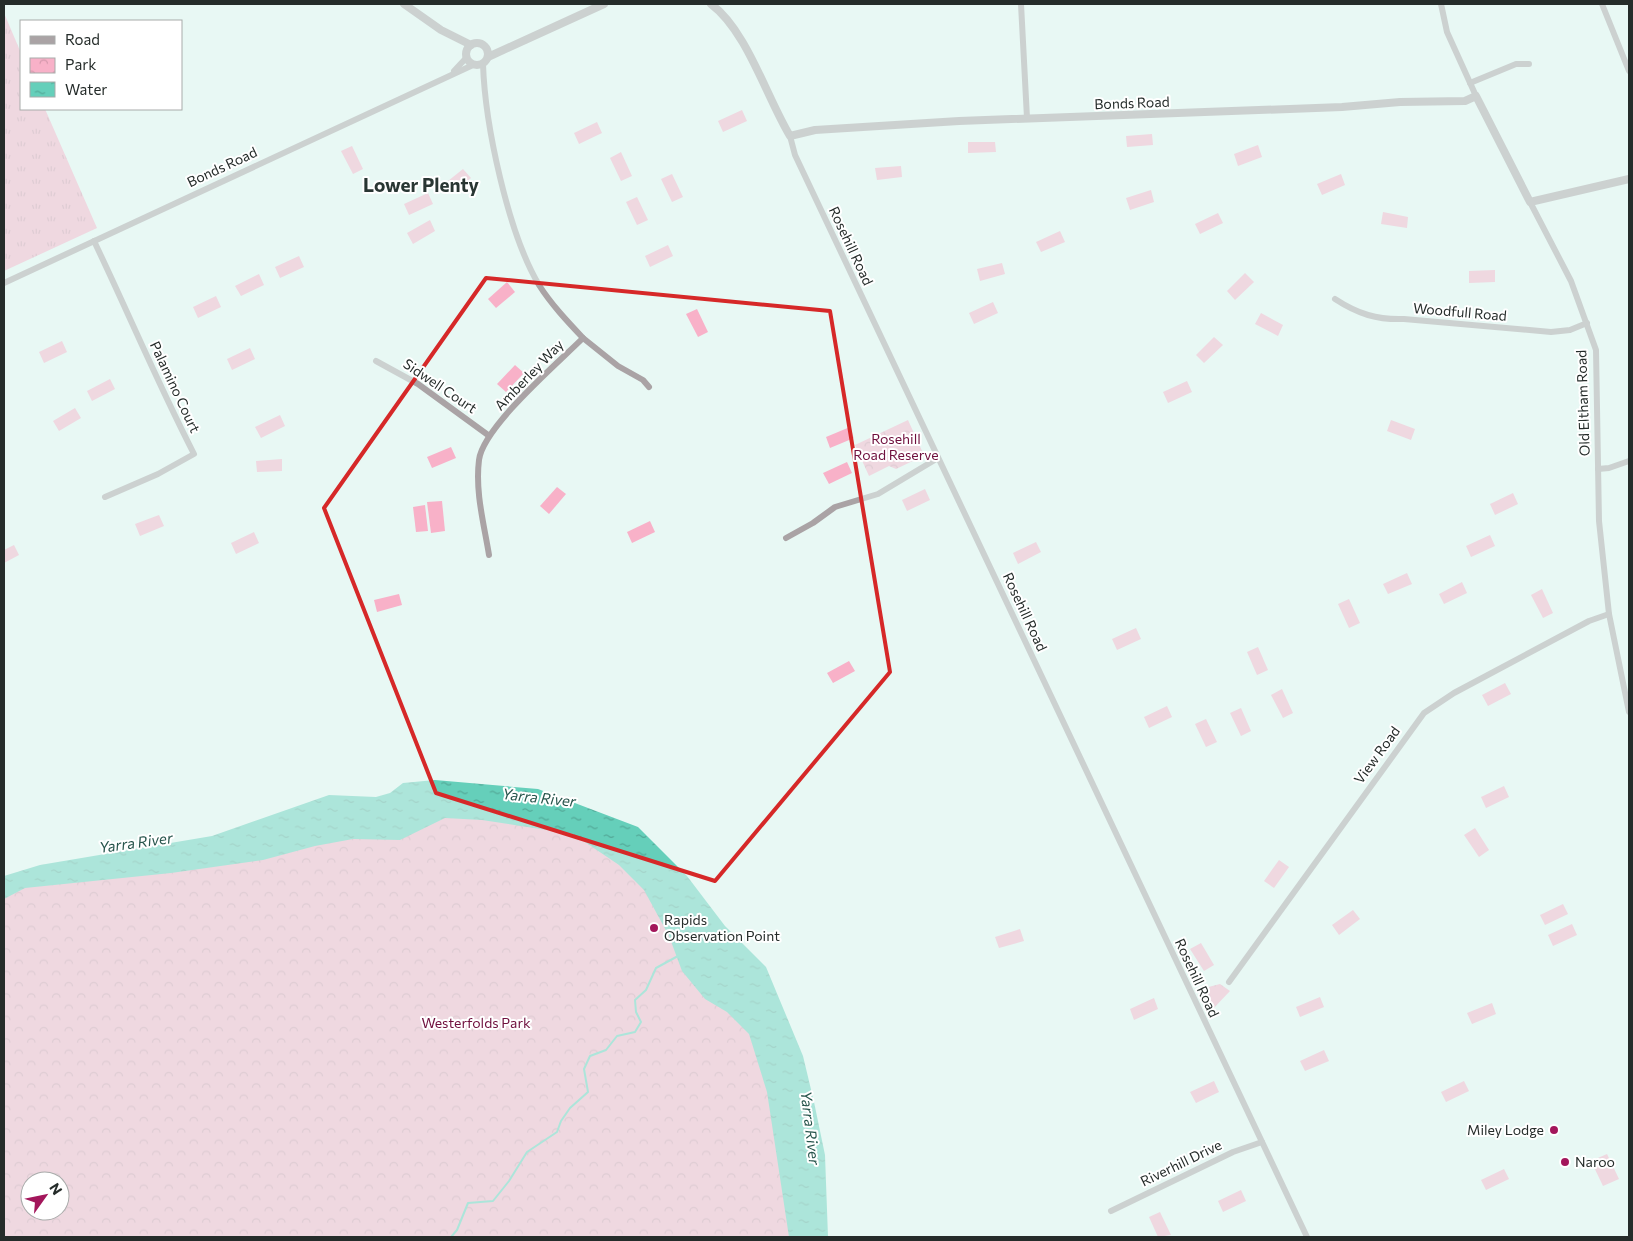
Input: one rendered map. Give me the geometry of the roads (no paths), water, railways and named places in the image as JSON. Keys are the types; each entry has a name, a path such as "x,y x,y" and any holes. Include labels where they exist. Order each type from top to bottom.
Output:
{"street":[{"path":"404,4 442,30 480,63 486,48 481,44 468,52"},
{"name":"Bonds Road","path":"4,283 452,74 480,63 512,44 603,4"},
{"name":"Rosehill Road","path":"711,4 722,12 736,29 778,119 790,136 795,155 1308,1237"},
{"path":"1021,4 1027,118"},
{"name":"Old Eltham Road","path":"1441,4 1446,32 1476,96 1571,281 1596,350 1599,521 1609,614 1629,712"},
{"path":"1602,4 1629,71"},
{"name":"Bonds Road","path":"486,48 512,44"},
{"name":"Bonds Road","path":"452,74 468,52"},
{"name":"Amberley Way","path":"480,63 497,160 518,242 539,284 560,313 583,338 488,435 479,458 478,492 490,555"},
{"path":"1470,83 1516,64 1529,64"},
{"name":"Bonds Road","path":"790,136 815,130 1027,118 1342,107 1400,102 1456,102 1465,101 1476,96"},
{"path":"1530,202 1629,179"},
{"name":"Palamino Court","path":"94,241 130,322 150,360 168,407 194,454 158,474 106,497"},
{"name":"Woodfull Road","path":"1335,298 1365,316 1384,320 1404,319 1552,332 1570,330 1587,323"},
{"path":"583,338 618,366 643,380 649,387"},
{"name":"Sidwell Court","path":"376,362 418,384 488,435"},
{"path":"786,538 808,526 834,507 878,494 938,458"},
{"path":"1598,469 1609,468 1629,461"},
{"name":"View Road","path":"1229,982 1424,713 1463,688 1589,621 1609,614"},
{"name":"Riverhill Drive","path":"1111,1211 1233,1152 1262,1142"}],"water":[{"name":"Yarra River","path":"435,780 538,789 638,827 687,876 725,926 766,967 803,1056 814,1102 825,1155 828,1237 789,1237 767,1092 749,1034 727,1012 705,999 682,971 669,936 644,890 619,865 573,834 482,820 445,818 400,840 353,839 315,846 263,860 171,873 25,888 4,899 4,876 40,865 212,836 329,795 376,797 390,793 403,783"}],"waterway":[{"path":"451,1237 457,1230 468,1203 493,1201 509,1181 527,1152 557,1132 561,1121 570,1108 588,1092 584,1069 590,1056 606,1050 617,1036 635,1032 641,1022 636,1012 635,1000 646,990 656,968 678,956"}],"place":[{"name":"Rapids Observation Point","path":"654,928"},
{"name":"Miley Lodge","path":"1554,1130"},
{"name":"Naroo","path":"1565,1162"}],"district":[{"name":"Lower Plenty","path":"421,185"}],"park label":[{"name":"Rosehill Road Reserve","path":"896,448"},
{"name":"Westerfolds Park","path":"476,1023"}]}
